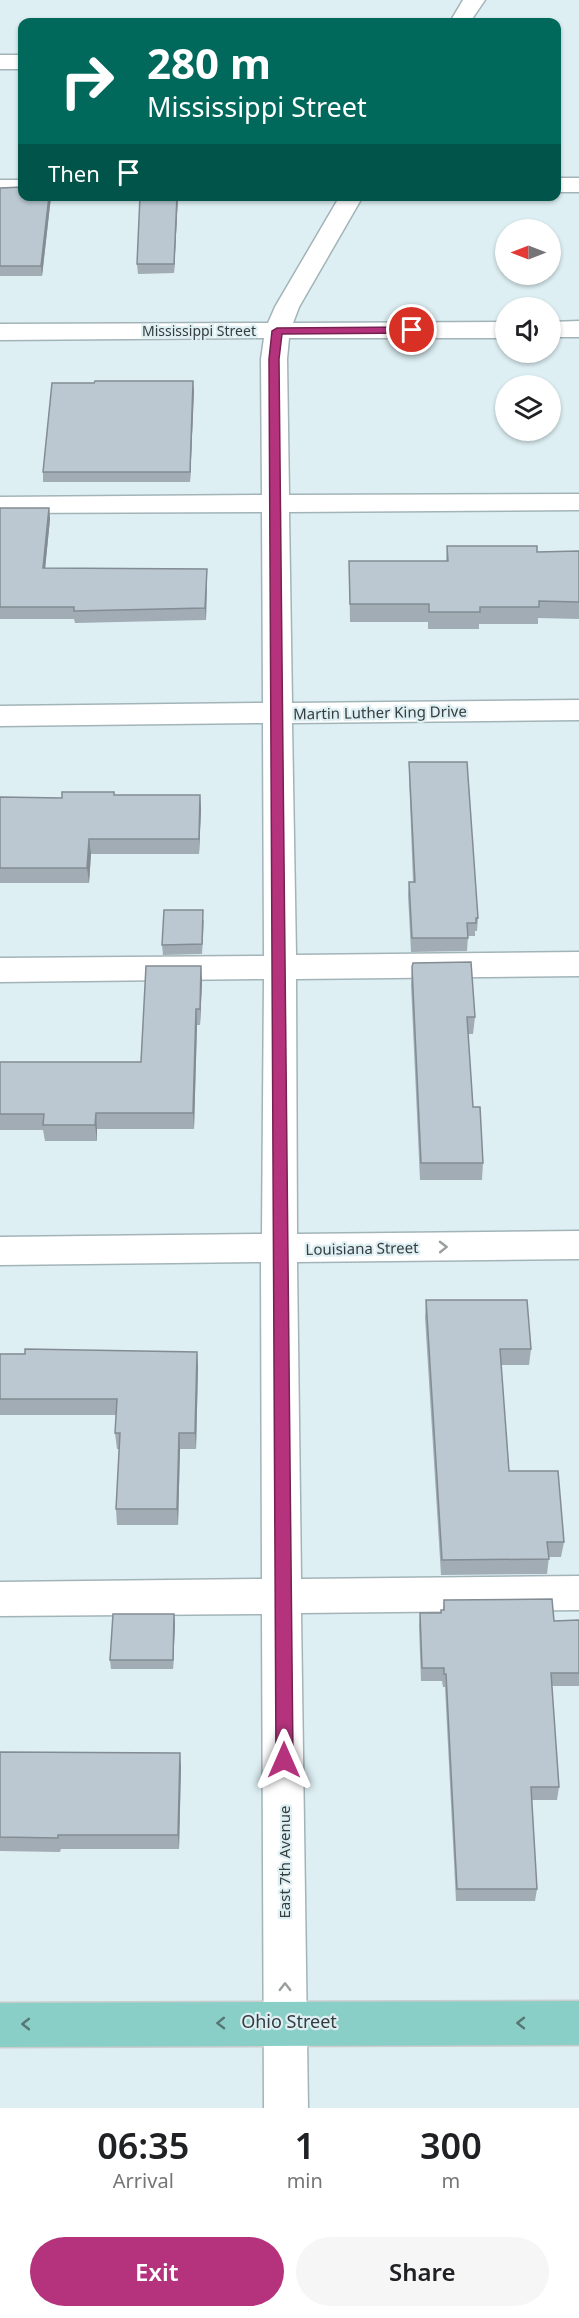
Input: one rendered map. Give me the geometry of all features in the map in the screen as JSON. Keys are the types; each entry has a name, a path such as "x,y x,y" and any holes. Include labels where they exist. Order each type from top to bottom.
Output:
{"main road":[{"name":"Ohio Street","path":"0,2025 285,2022 579,2023"}],"street":[{"path":"463,18 474,0"},
{"path":"0,62 18,62"},
{"path":"561,185 579,185"},
{"path":"0,187 18,187"},
{"name":"East 7th Avenue","path":"286,2108 279,1250 280,969 274,359 277,331 287,307 349,201"},
{"path":"561,330 579,329"},
{"name":"Mississippi Street","path":"0,332 495,330"},
{"path":"0,505 579,502"},
{"name":"Martin Luther King Drive","path":"0,716 579,711"},
{"path":"0,970 280,969 579,964"},
{"name":"Louisiana Street","path":"0,1251 279,1250 579,1245"},
{"path":"0,1599 579,1593"}],"building":[{"path":"18,187 18,201 48,201 41,266 0,266 0,188"},
{"path":"140,201 177,201 174,264 137,264"},
{"path":"95,381 193,381 190,472 43,472 52,383 94,383"},
{"path":"0,508 49,508 43,568 207,569 205,608 74,611 74,607 0,607"},
{"path":"447,546 537,546 537,552 579,551 579,602 539,601 539,607 480,607 480,612 429,612 429,604 350,604 349,561 448,561"},
{"path":"409,762 467,762 478,918 476,918 476,923 467,923 468,938 412,938 409,882 415,882"},
{"path":"62,792 114,792 114,795 200,795 199,839 89,839 87,868 0,868 0,797 62,798"},
{"path":"164,910 203,910 202,944 162,945"},
{"path":"471,962 475,1017 467,1017 473,1107 480,1107 483,1163 421,1163 412,967 413,963"},
{"path":"146,966 201,966 200,1009 196,1009 193,1113 96,1113 95,1125 43,1125 44,1114 0,1114 0,1062 141,1062"},
{"path":"426,1300 527,1300 531,1349 500,1349 509,1471 558,1471 564,1542 547,1542 549,1559 442,1560"},
{"path":"25,1349 197,1352 195,1433 179,1433 177,1509 116,1509 120,1433 115,1433 117,1399 0,1399 0,1354 25,1354"},
{"path":"552,1599 554,1621 579,1620 579,1673 551,1673 559,1787 531,1787 537,1889 457,1889 446,1674 444,1674 444,1668 422,1668 420,1613 441,1613 441,1610 444,1610 444,1600"},
{"path":"113,1614 174,1614 173,1660 110,1660"},
{"path":"0,1752 180,1753 178,1835 0,1837"}],"route":[{"path":"284,1760 274,359 277,331 412,330"}]}
